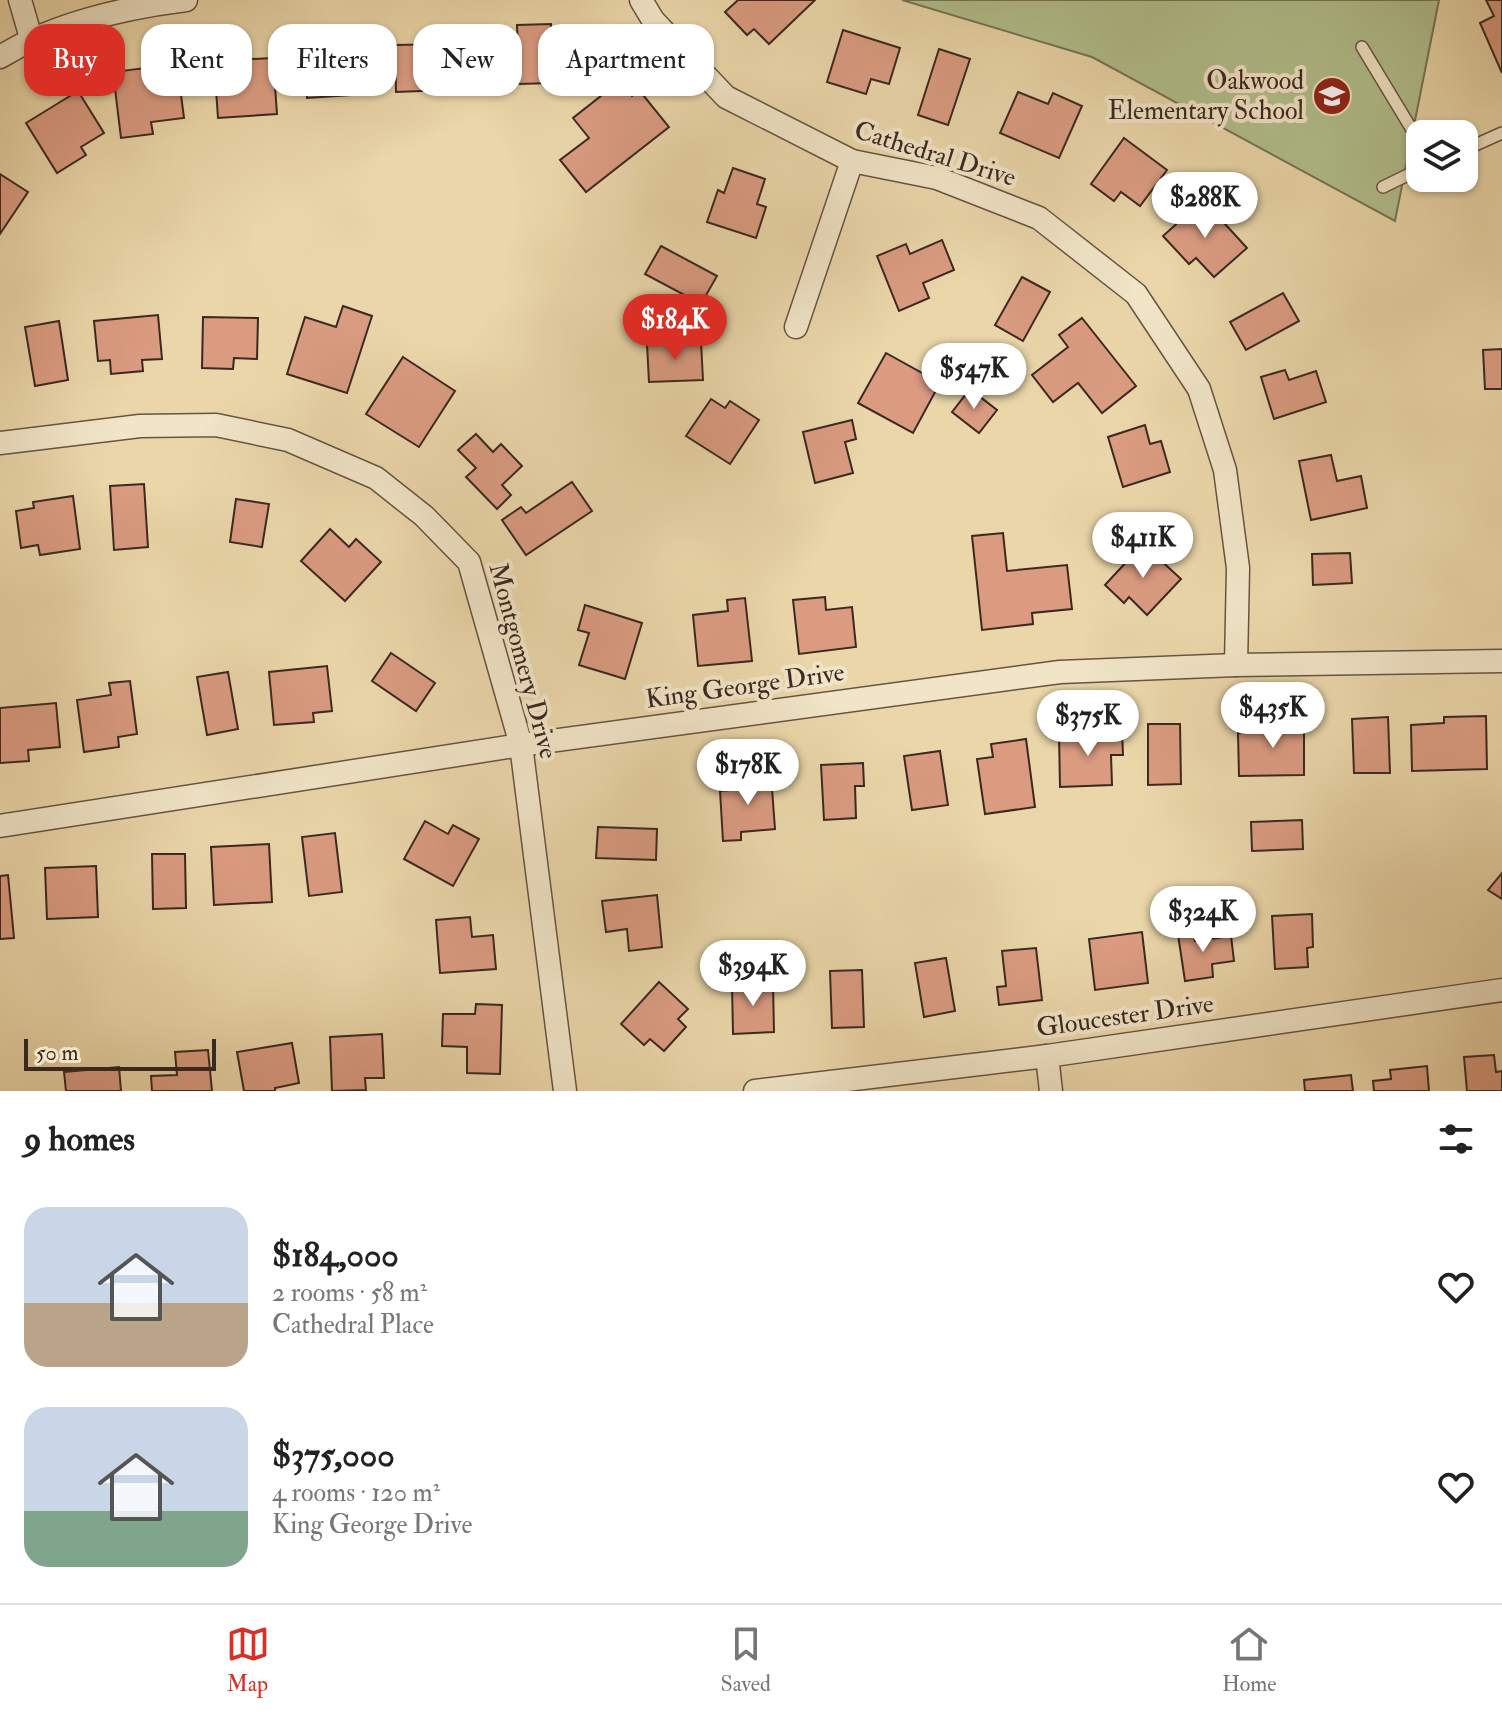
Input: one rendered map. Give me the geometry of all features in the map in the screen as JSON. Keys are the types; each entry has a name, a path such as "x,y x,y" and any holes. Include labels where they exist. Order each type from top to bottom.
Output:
{"street":[{"path":"20,0 27,24"},
{"path":"77,24 136,6 186,0"},
{"name":"Cathedral Drive","path":"641,0 653,20 726,97 852,161 937,178 1039,218 1136,294 1199,389 1225,470 1238,568 1236,665"},
{"path":"0,57 24,42"},
{"path":"796,327 852,161"},
{"name":"Montgomery Drive","path":"0,443 140,426 216,425 288,440 376,478 424,516 469,562 521,745 565,1091"},
{"name":"King George Drive","path":"0,826 521,745 1060,672 1236,665 1502,661"},
{"name":"Gloucester Drive","path":"755,1091 1047,1056 1502,990"},
{"path":"1047,1056 1051,1091"}],"lane":[{"path":"1362,47 1406,120"},
{"path":"1478,144 1502,133"},
{"path":"1383,187 1406,176"}],"green space":[{"name":"Oakwood Elementary School","path":"902,0 1439,0 1415,120 1406,120 1406,166 1395,221 1092,57"}],"building":[{"path":"738,0 815,0 769,44 754,29 747,35 725,12"},
{"path":"1486,0 1502,0 1502,73 1480,23 1494,16"},
{"path":"538,24 538,83 522,84 522,25"},
{"path":"843,30 900,48 889,84 871,79 866,94 827,82"},
{"path":"397,45 413,45 413,91 397,92"},
{"path":"939,49 970,59 948,125 918,115"},
{"path":"268,58 268,96 276,96 277,114 218,118 216,96 252,96 252,59"},
{"path":"141,68 141,96 181,96 184,118 151,122 153,134 121,138 116,96 125,96 125,70"},
{"path":"1018,92 1048,104 1053,93 1082,106 1059,158 1000,133"},
{"path":"70,96 81,96 104,133 81,147 86,155 57,173 26,123"},
{"path":"601,96 644,96 669,127 586,192 560,160 589,138 573,118"},
{"path":"1124,138 1167,170 1140,206 1121,192 1114,201 1091,184"},
{"path":"733,168 765,179 757,204 766,207 756,238 707,222 718,190 724,193"},
{"path":"0,174 28,192 0,234"},
{"path":"1203,200 1247,248 1214,277 1196,258 1189,264 1163,236"},
{"path":"942,240 954,270 923,283 929,298 899,311 877,256 906,244 910,254"},
{"path":"661,246 717,276 701,304 645,274"},
{"path":"1022,277 1050,292 1023,341 995,325"},
{"path":"1283,293 1299,321 1246,350 1230,322"},
{"path":"343,306 372,316 347,393 287,374 305,317 336,327"},
{"path":"158,315 162,359 142,360 143,371 111,374 110,360 98,361 94,321"},
{"path":"203,317 258,318 257,359 234,358 233,369 202,368"},
{"path":"1082,318 1136,386 1102,413 1078,383 1053,402 1032,375 1068,347 1059,335"},
{"path":"59,321 68,380 35,386 25,327"},
{"path":"701,342 703,380 649,382 647,344"},
{"path":"1502,349 1502,389 1485,389 1483,350"},
{"path":"886,353 940,383 913,433 858,403"},
{"path":"403,357 455,391 419,447 366,414"},
{"path":"1285,370 1289,380 1316,371 1326,402 1274,419 1261,377"},
{"path":"970,389 997,410 979,433 952,412"},
{"path":"711,399 725,408 730,401 759,420 730,464 686,436"},
{"path":"852,420 856,439 845,442 853,473 815,483 803,432"},
{"path":"1145,425 1150,444 1161,441 1170,472 1123,487 1108,437"},
{"path":"476,434 493,452 501,444 522,466 502,485 511,495 497,509 466,477 476,468 458,450"},
{"path":"1331,455 1337,481 1361,476 1367,508 1311,520 1299,461"},
{"path":"572,482 592,511 526,555 502,520 521,507 526,513"},
{"path":"144,484 148,547 114,550 110,486"},
{"path":"73,496 80,549 40,555 38,545 21,548 16,511 34,508 33,502"},
{"path":"236,499 269,504 262,547 230,542"},
{"path":"330,529 349,547 356,539 381,562 345,601 301,561"},
{"path":"1003,533 1007,571 1067,565 1072,609 1032,613 1033,624 982,630 972,536"},
{"path":"1143,544 1181,579 1147,615 1129,597 1124,603 1105,585"},
{"path":"1350,553 1352,583 1313,585 1312,554"},
{"path":"825,597 826,610 852,607 856,647 799,654 793,600"},
{"path":"745,598 752,661 698,666 693,615 728,611 727,600"},
{"path":"585,605 642,623 625,679 579,665 589,633 578,630"},
{"path":"391,653 435,683 416,711 372,681"},
{"path":"327,666 332,711 313,713 314,722 274,725 269,672"},
{"path":"228,672 238,729 207,735 197,677"},
{"path":"130,681 137,734 118,737 119,747 84,752 77,700 111,695 109,683"},
{"path":"56,703 60,747 28,750 29,761 0,763 0,708"},
{"path":"1486,716 1487,769 1412,771 1411,725 1444,723 1444,717"},
{"path":"1388,717 1390,773 1354,773 1352,719"},
{"path":"1304,721 1304,775 1239,776 1238,733 1260,733 1260,722"},
{"path":"1148,724 1180,724 1181,784 1148,785"},
{"path":"1122,731 1123,755 1111,755 1112,785 1060,787 1059,734"},
{"path":"1026,739 1035,807 985,814 977,759 993,757 991,744"},
{"path":"940,751 948,805 912,810 904,756"},
{"path":"863,763 864,786 855,786 856,818 824,820 821,765"},
{"path":"771,775 775,829 741,832 741,840 723,841 720,791 739,789 738,777"},
{"path":"1302,820 1303,849 1252,851 1251,822"},
{"path":"425,821 448,834 453,825 479,839 453,886 404,859"},
{"path":"598,827 657,829 656,860 596,858"},
{"path":"335,833 342,892 309,896 302,837"},
{"path":"269,844 272,902 214,905 211,847"},
{"path":"152,854 185,854 186,908 153,909"},
{"path":"96,866 98,917 47,919 45,868"},
{"path":"1502,873 1502,899 1488,890"},
{"path":"8,875 14,938 0,939 0,876"},
{"path":"657,895 662,947 629,951 627,929 606,932 602,901"},
{"path":"1312,914 1313,947 1307,948 1308,967 1275,969 1272,916"},
{"path":"470,917 472,937 493,935 496,969 440,973 436,920"},
{"path":"1193,926 1195,941 1231,936 1234,961 1212,964 1213,977 1185,981 1177,928"},
{"path":"1142,932 1148,983 1095,990 1089,939"},
{"path":"1036,948 1042,1000 999,1005 997,987 1006,986 1002,951"},
{"path":"946,958 955,1011 924,1017 915,963"},
{"path":"862,970 864,1027 832,1028 830,971"},
{"path":"659,982 688,1009 678,1019 686,1027 664,1051 650,1039 644,1045 621,1024"},
{"path":"773,983 774,1032 733,1034 732,984"},
{"path":"476,1004 502,1005 500,1074 467,1073 467,1047 442,1046 443,1014 475,1014"},
{"path":"382,1034 384,1078 365,1078 366,1090 332,1091 330,1037"},
{"path":"292,1043 299,1083 275,1088 275,1091 244,1091 237,1052"},
{"path":"208,1050 212,1091 152,1091 151,1076 177,1075 175,1052"},
{"path":"1494,1055 1496,1072 1502,1071 1502,1091 1467,1091 1464,1057"},
{"path":"1427,1066 1429,1091 1374,1091 1373,1081 1391,1079 1390,1070"},
{"path":"119,1067 121,1091 66,1091 64,1072"},
{"path":"1351,1075 1353,1091 1305,1091 1304,1080"}],"place":[{"name":"Oakwood Elementary School","path":"1332,96"}]}
